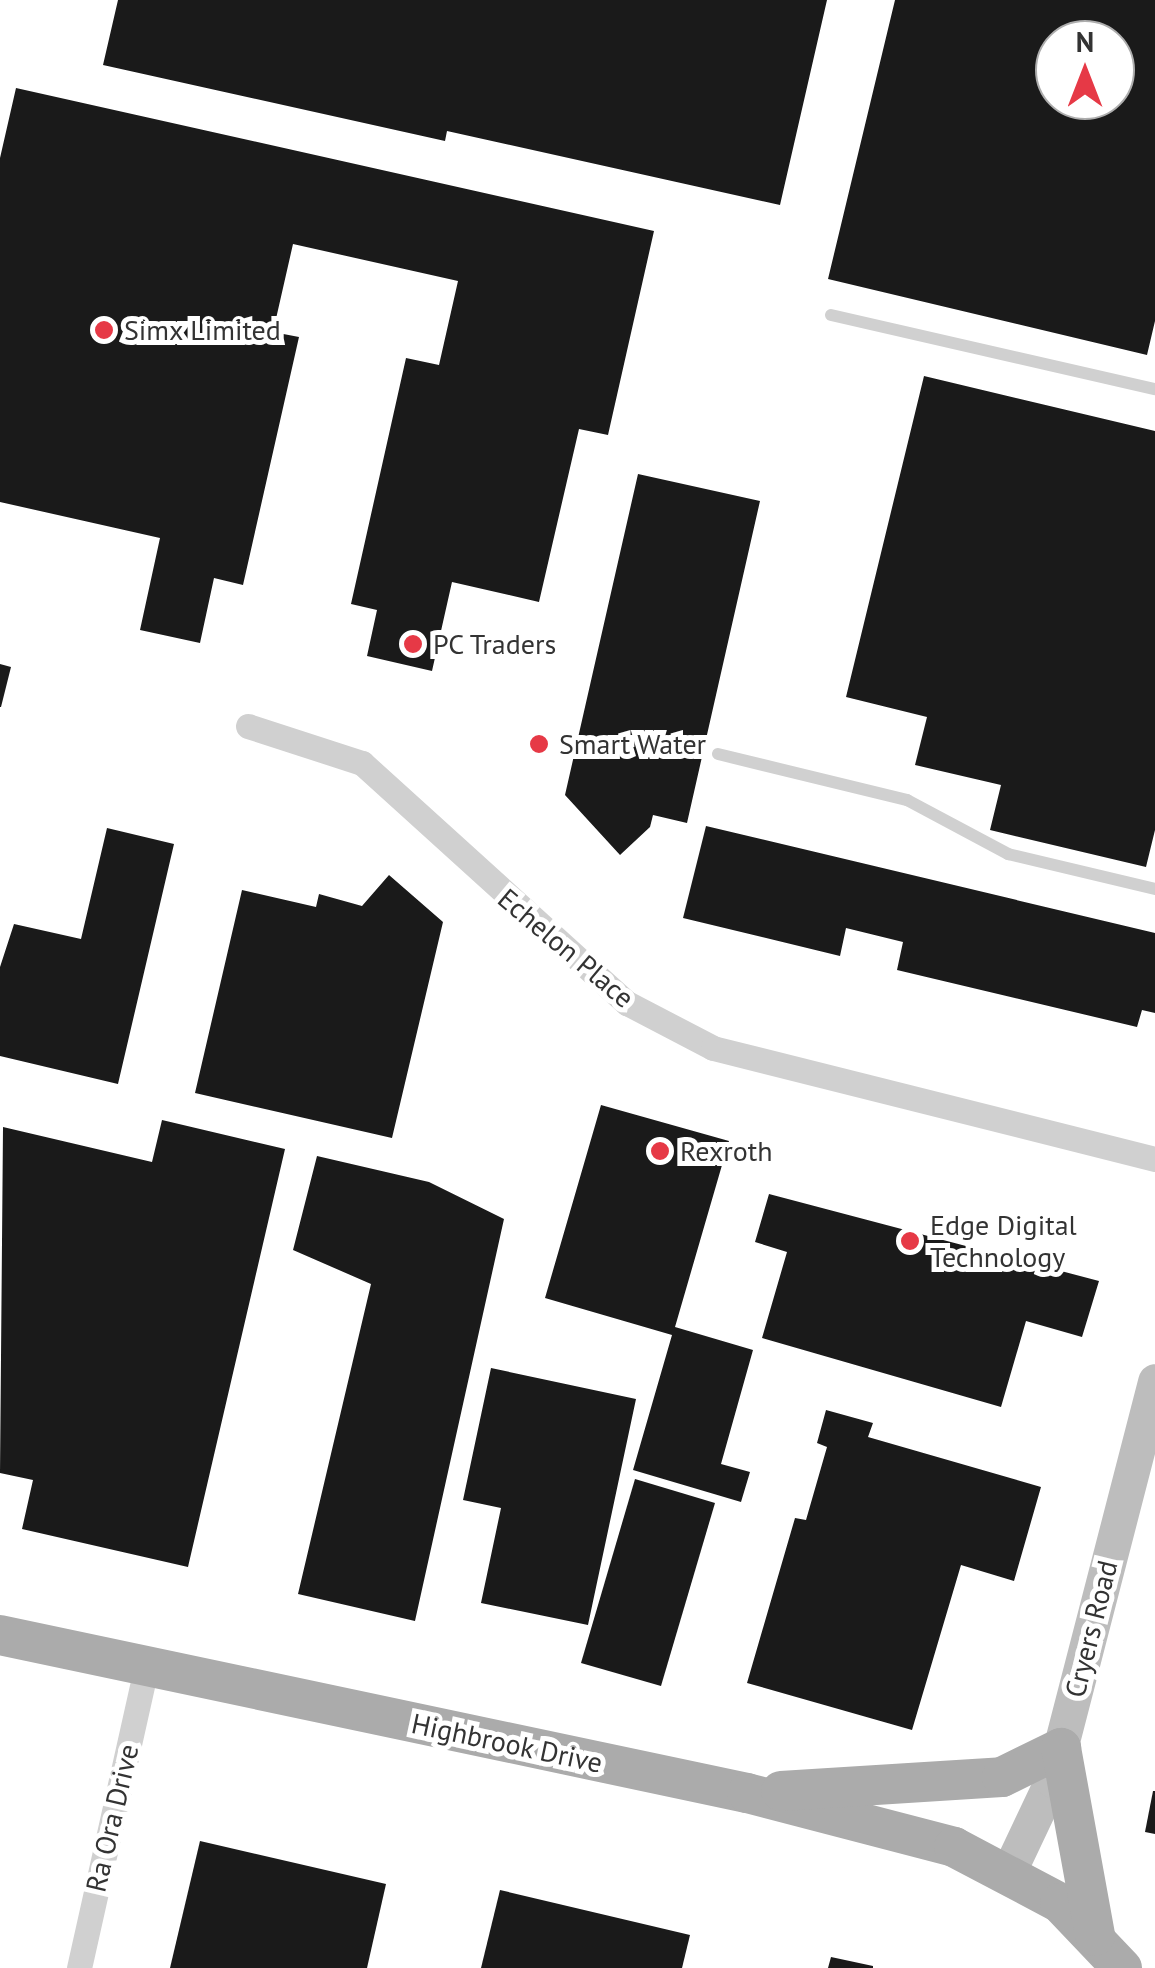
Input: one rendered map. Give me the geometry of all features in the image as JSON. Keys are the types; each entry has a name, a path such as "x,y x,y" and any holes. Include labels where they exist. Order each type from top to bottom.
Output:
{"main road":[{"name":"Cryers Road","path":"1009,1871 1061,1748 1155,1381"},
{"name":"Highbrook Drive","path":"0,1634 747,1793 954,1847 1009,1871 1060,1904 1122,1968"},
{"path":"747,1793 1002,1777 1061,1748 1095,1936"}],"street":[{"name":"Echelon Place","path":"248,726 362,763 626,1003 713,1048 1155,1159"},
{"name":"Ra Ora Drive","path":"79,1968 146,1668"}],"lane":[{"path":"832,315 1155,389"},
{"path":"718,754 907,800 1008,854 1155,890"}],"building":[{"path":"118,0 827,0 780,205 447,131 445,141 103,65"},
{"path":"895,0 1155,0 1155,321 1147,355 828,279"},
{"path":"16,88 654,231 608,435 579,429 539,602 452,582 432,671 367,656 377,610 351,604 406,358 439,365 458,281 293,244 273,332 299,337 243,585 214,578 200,643 140,630 160,538 0,502 0,158"},
{"path":"924,376 1155,431 1155,830 1146,867 990,830 1001,785 915,765 927,717 846,697"},
{"path":"638,474 760,501 687,823 653,815 650,827 620,855 565,795"},
{"path":"0,664 11,667 1,707 0,707"},
{"path":"706,826 1155,933 1155,1013 1142,1010 1137,1027 897,970 903,942 846,928 840,956 683,918"},
{"path":"107,828 174,844 118,1084 0,1056 0,967 14,924 81,939"},
{"path":"389,875 443,922 392,1138 195,1093 242,890 316,907 319,894 362,906"},
{"path":"601,1105 729,1141 675,1327 753,1350 721,1464 750,1472 741,1502 633,1470 672,1335 545,1298"},
{"path":"162,1120 285,1149 188,1567 22,1529 33,1480 0,1473 3,1127 152,1162"},
{"path":"317,1156 429,1182 504,1219 415,1621 298,1594 371,1284 293,1250"},
{"path":"769,1194 1099,1281 1082,1337 1026,1321 1001,1407 762,1338 787,1252 755,1242"},
{"path":"491,1368 636,1399 588,1625 481,1603 501,1508 463,1500"},
{"path":"826,1410 873,1423 868,1437 1041,1487 1014,1581 961,1565 912,1730 747,1683 795,1518 806,1520 827,1447 817,1443"},
{"path":"635,1479 715,1503 661,1686 581,1663"},
{"path":"1155,1791 1155,1834 1145,1832"},
{"path":"200,1841 386,1884 367,1968 170,1968"},
{"path":"500,1890 690,1935 682,1968 481,1968"},
{"path":"831,1957 873,1966 873,1968 828,1968"}],"place":[{"name":"Simx Limited","path":"104,330"},
{"name":"PC Traders","path":"413,644"},
{"name":"Smart Water","path":"539,744"},
{"name":"Rexroth","path":"660,1151"},
{"name":"Edge Digital Technology","path":"910,1241"}]}
